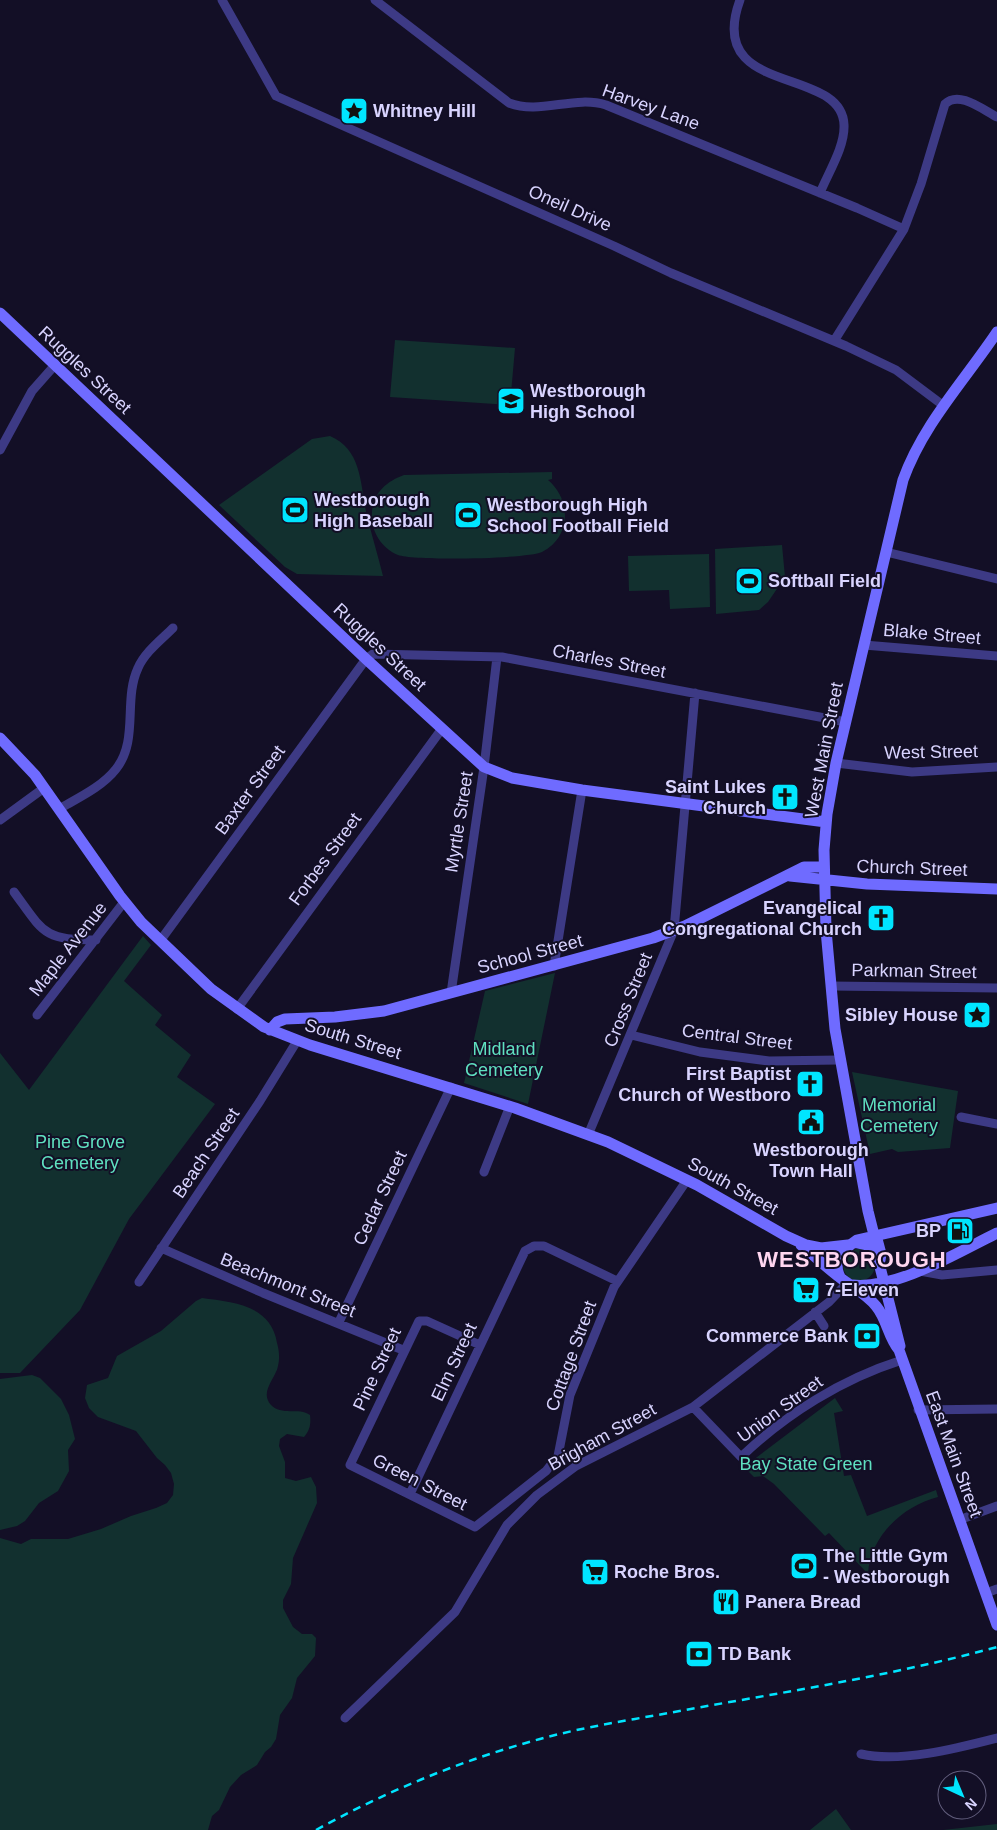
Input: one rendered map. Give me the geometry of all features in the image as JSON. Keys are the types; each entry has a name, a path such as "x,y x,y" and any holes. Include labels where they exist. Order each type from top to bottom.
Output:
{"main road":[{"name":"Ruggles Street","path":"0,313 441,730 484,767 512,778 582,790 686,802 826,822"},
{"name":"West Main Street","path":"880,1262 881,1254 873,1232 839,1060 831,986 824,867 826,822 836,763 909,464 924,436 944,406 997,332"},
{"name":"South Street","path":"0,738 25,762 124,902 160,941 211,989 237,1009 270,1030 297,1041 510,1106 588,1135 687,1180 793,1240 874,1304"},
{"name":"School Street","path":"270,1030 277,1022 285,1019 367,1014 554,966 653,938 790,876 804,867 824,867"},
{"path":"790,876 825,880"},
{"name":"Church Street","path":"825,880 867,884 997,889"},
{"name":"South Street","path":"793,1240 816,1248 851,1243 873,1232 939,1221 997,1208"},
{"path":"868,1284 878,1276 880,1262 871,1247 851,1243 841,1253 837,1262 846,1282 868,1284 920,1271 997,1233"},
{"name":"East Main Street","path":"880,1262 901,1343 901,1355"},
{"path":"891,1304 895,1288 905,1276"},
{"name":"East Main Street","path":"874,1304 886,1320 894,1344 901,1355 918,1410 959,1520 991,1591 997,1625"}],"street":[{"name":"Oneil Drive","path":"222,0 276,96 562,222 671,273 834,341 896,370 944,406"},
{"name":"Harvey Lane","path":"374,0 509,103 525,108 595,102 634,115 904,229"},
{"path":"740,0 735,13 734,29 737,46 744,57 759,68 824,96 834,104 843,118 842,139 820,193"},
{"path":"834,341 904,229 921,184 945,104 953,98 962,99 997,117"},
{"path":"0,450 32,391 55,365"},
{"path":"886,552 997,579"},
{"path":"59,809 102,782 121,762 128,743 138,669 147,654 173,628"},
{"name":"Blake Street","path":"864,645 997,656"},
{"name":"Charles Street","path":"366,659 373,654 497,657 846,722"},
{"name":"Myrtle Street","path":"451,993 484,767 497,657"},
{"name":"Baxter Street","path":"160,941 366,659"},
{"name":"Cross Street","path":"588,1135 674,930 695,693"},
{"name":"Forbes Street","path":"237,1009 441,730"},
{"name":"West Street","path":"836,763 912,772 997,767"},
{"path":"0,820 44,788"},
{"path":"554,966 582,790"},
{"path":"14,892 35,921 53,936 65,940 96,940"},
{"name":"Maple Avenue","path":"37,1015 124,902"},
{"name":"Parkman Street","path":"831,986 997,988"},
{"name":"Central Street","path":"631,1036 700,1052 769,1061 839,1060"},
{"name":"Beach Street","path":"139,1282 260,1101 297,1041"},
{"name":"Cedar Street","path":"339,1322 450,1087"},
{"path":"484,1172 510,1106"},
{"path":"961,1117 997,1124"},
{"name":"Cottage Street","path":"475,1528 546,1471 556,1460 570,1395 617,1281 687,1180"},
{"name":"Elm Street","path":"410,1494 521,1256 530,1247 537,1245 547,1247 617,1281"},
{"name":"Beachmont Street","path":"161,1248 263,1293 339,1322 403,1350"},
{"path":"920,1271 942,1275 997,1270"},
{"name":"Brigham Street","path":"345,1718 456,1612 507,1526 537,1494 576,1466 693,1407 841,1291 846,1282"},
{"path":"815,1312 824,1326"},
{"name":"Pine Street","path":"350,1465 416,1323 421,1320 480,1345"},
{"name":"Union Street","path":"693,1407 741,1457 787,1420 827,1393 901,1355"},
{"path":"918,1410 997,1409"},
{"name":"Green Street","path":"350,1465 475,1528"},
{"path":"959,1520 997,1506"},
{"path":"862,1754 883,1757 932,1752 997,1738"}],"green space":[{"path":"395,340 515,348 510,405 390,397"},
{"name":"Westborough High Baseball","path":"330,436 341,442 349,450 358,470 367,516 383,576 297,574 285,567 219,505 312,439"},
{"name":"Westborough High School Football Field","path":"552,472 552,479 548,480 561,497 565,518 559,537 542,552 494,558 447,559 408,557 398,555 386,548 375,532 372,512 375,499 387,484 404,475"},
{"name":"Softball Field","path":"782,545 785,577 768,602 759,610 716,614 715,549"},
{"path":"709,554 710,607 670,609 669,590 629,591 628,556"},
{"name":"Pine Grove Cemetery","path":"143,936 151,945 124,981 162,1015 155,1025 191,1055 177,1077 215,1104 129,1219 80,1310 20,1373 0,1373 0,1053 29,1090"},
{"name":"Midland Cemetery","path":"555,973 528,1104 464,1083 485,991"},
{"name":"Memorial Cemetery","path":"852,1072 958,1091 950,1148 898,1152 892,1149 870,1154"},
{"path":"859,1249 865,1250 870,1254 874,1259 874,1271 870,1276 865,1280 859,1281 853,1280 848,1276 844,1271 843,1265 844,1259 848,1254 853,1250"},
{"path":"202,1298 238,1304 259,1313 267,1320 273,1330 279,1357 277,1371 267,1390 268,1400 271,1405 280,1410 310,1415 310,1427 304,1437 287,1434 280,1439 279,1446 285,1462 285,1478 296,1481 311,1477 316,1487 317,1503 293,1558 291,1584 283,1600 283,1608 293,1627 302,1634 312,1634 316,1638 315,1656 297,1678 292,1698 280,1715 276,1739 257,1765 241,1775 230,1787 219,1810 212,1816 208,1830 0,1830 0,1538 21,1544 31,1539 68,1539 101,1529 167,1503 173,1495 174,1484 171,1473 136,1431 98,1417 89,1408 85,1398 87,1385 108,1378 117,1356 161,1331"},
{"path":"32,1375 40,1378 61,1399 69,1415 75,1439 68,1450 69,1471 58,1491 39,1503 25,1521 17,1526 0,1530 0,1379"},
{"name":"Bay State Green","path":"835,1398 843,1411 834,1413 844,1476 851,1475 867,1516 936,1490 938,1497 913,1507 891,1525 875,1547 870,1560 868,1574 829,1533 825,1536 774,1484 763,1476 754,1477 744,1467"},
{"path":"836,1809 851,1830 810,1830"},
{"path":"997,1824 997,1830 943,1830"}],"railway":[{"path":"316,1830 370,1802 425,1778 511,1747 540,1739 598,1726 885,1673 997,1647"}],"place":[{"name":"Whitney Hill","path":"354,111"},
{"name":"Westborough High School","path":"511,401"},
{"name":"Westborough High Baseball","path":"295,510"},
{"name":"Westborough High School Football Field","path":"468,515"},
{"name":"Softball Field","path":"749,581"},
{"name":"Saint Lukes Church","path":"785,797"},
{"name":"Evangelical Congregational Church","path":"881,918"},
{"name":"Sibley House","path":"977,1015"},
{"name":"First Baptist Church of Westboro","path":"810,1084"},
{"name":"Westborough Town Hall","path":"811,1122"},
{"name":"BP","path":"960,1231"},
{"name":"7-Eleven","path":"806,1290"},
{"name":"Commerce Bank","path":"867,1336"},
{"name":"The Little Gym - Westborough","path":"804,1566"},
{"name":"Roche Bros.","path":"595,1572"},
{"name":"Panera Bread","path":"726,1602"},
{"name":"TD Bank","path":"699,1654"}],"district":[{"name":"WESTBOROUGH","path":"852,1259"}]}
